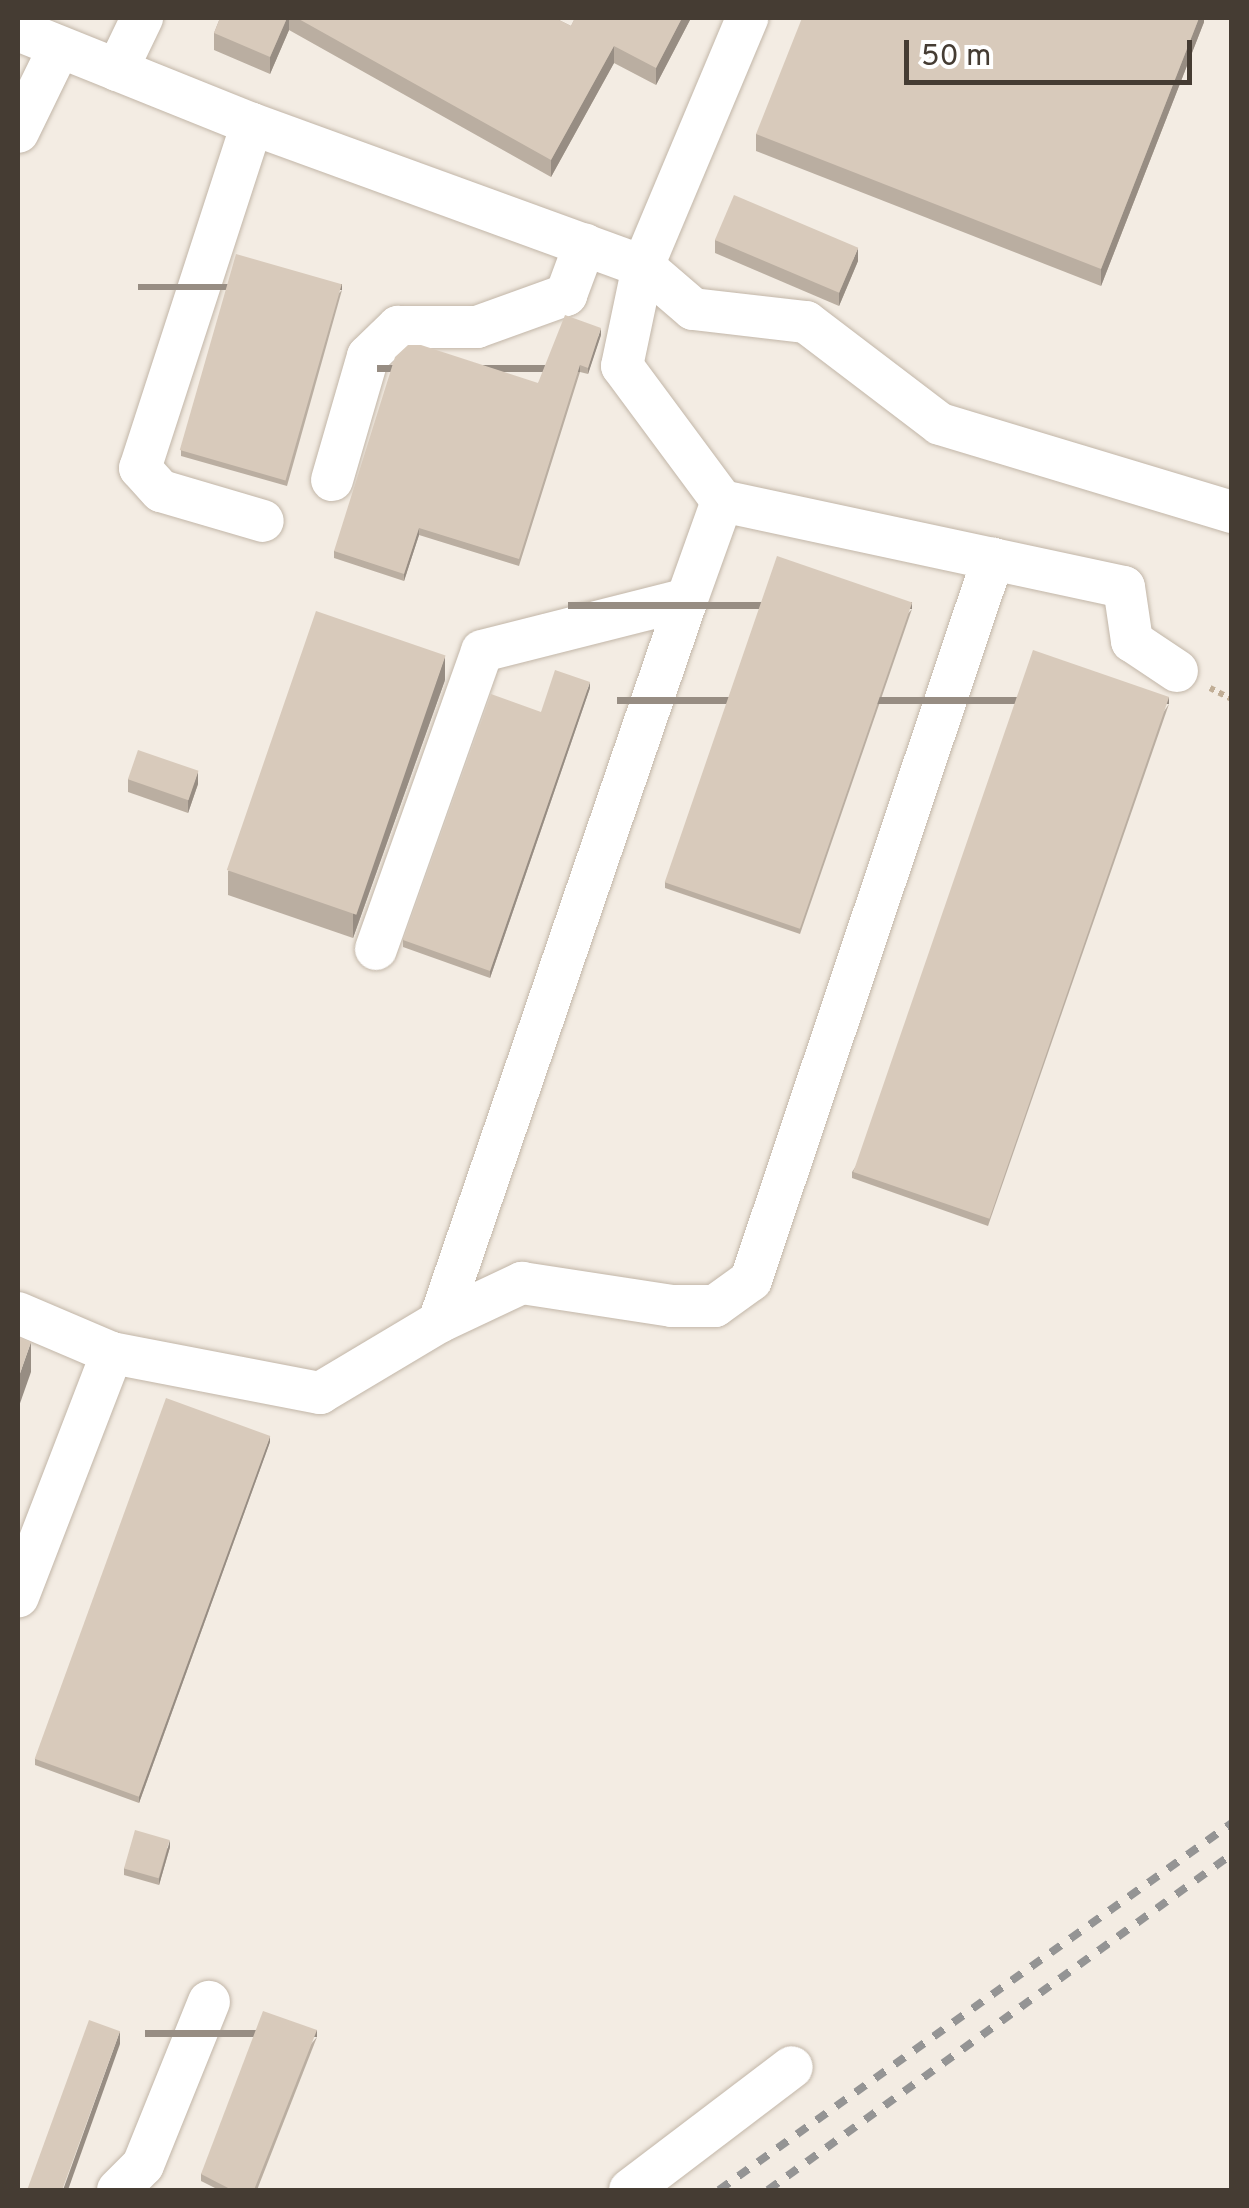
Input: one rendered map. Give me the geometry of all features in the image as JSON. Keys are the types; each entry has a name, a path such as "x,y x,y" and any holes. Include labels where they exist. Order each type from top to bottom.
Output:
{"lane":[{"path":"117,70 142,18"},
{"path":"748,18 643,266 622,366 722,500 1124,587 1132,641 1177,672"},
{"path":"18,30 252,124 643,266 693,309 806,322 940,424 1232,512"},
{"path":"18,132 59,48"},
{"path":"252,124 140,468 161,491 263,521"},
{"path":"332,480 368,356 398,327 477,327 566,295 585,244"},
{"path":"439,1322 722,500"},
{"path":"18,1314 112,1353 320,1393 439,1322 522,1283 672,1306 715,1306 751,1280 992,559"},
{"path":"376,949 482,651 687,599"},
{"path":"18,1596 112,1353"},
{"path":"141,2182 209,2002"},
{"path":"630,2190 792,2067"}],"building":[{"path":"220,18 287,18 270,57 214,33"},
{"path":"297,18 555,18 571,26 575,18 682,18 656,68 614,46 551,160"},
{"path":"802,18 1199,18 1101,269 756,134"},
{"path":"734,195 858,248 839,293 715,240"},
{"path":"236,254 342,284 286,480 180,450"},
{"path":"565,315 601,328 588,368 580,365 519,559 419,528 404,574 334,551 395,357 408,345 421,345 538,383"},
{"path":"777,556 912,603 800,929 665,882"},
{"path":"316,611 446,656 356,915 227,870"},
{"path":"1033,650 1169,697 989,1219 853,1172"},
{"path":"555,670 590,682 490,971 403,940 491,694 541,712"},
{"path":"138,750 199,771 188,800 128,779"},
{"path":"18,1337 31,1342 18,1379"},
{"path":"166,1398 270,1436 139,1797 35,1759"},
{"path":"135,1830 170,1840 159,1878 124,1868"},
{"path":"263,2011 317,2030 254,2190 232,2190 201,2174"},
{"path":"89,2020 120,2031 62,2190 27,2190"}],"railway":[{"path":"719,2190 1232,1823"},
{"path":"768,2190 1232,1854"}]}
